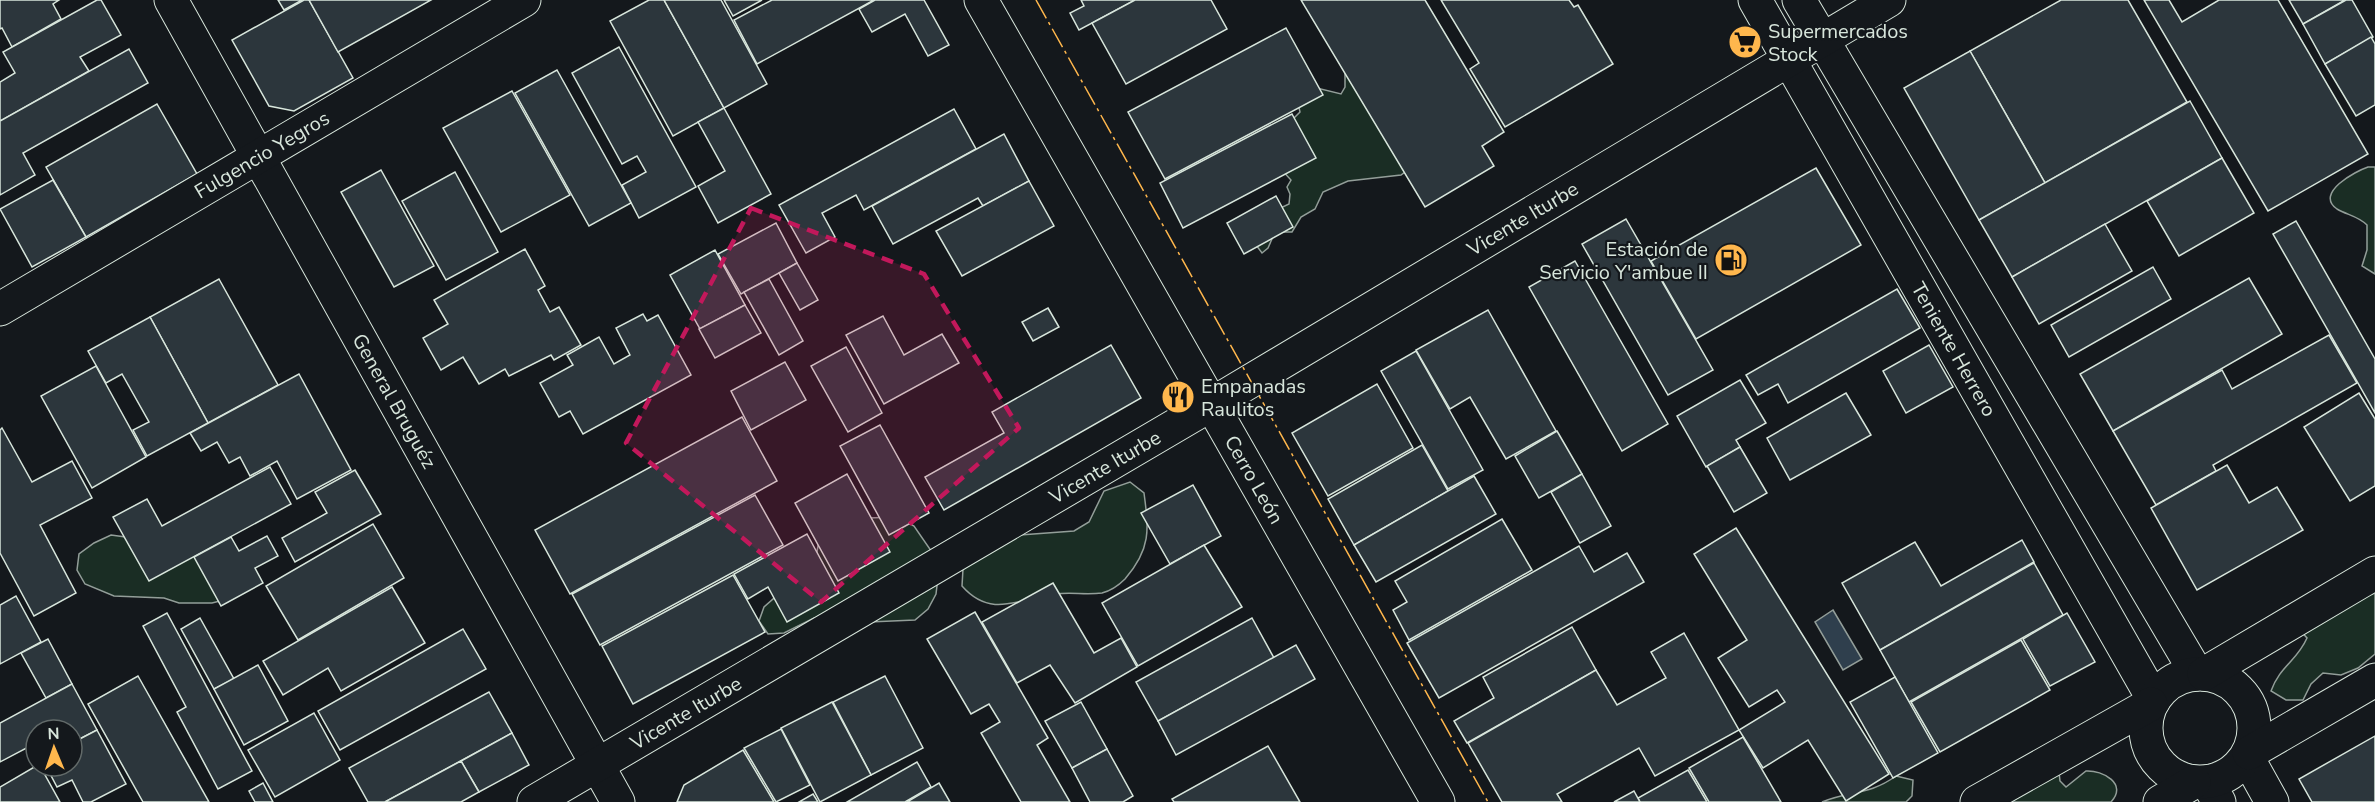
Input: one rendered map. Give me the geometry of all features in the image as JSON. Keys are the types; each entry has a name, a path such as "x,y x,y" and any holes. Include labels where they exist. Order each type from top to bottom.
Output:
{"street":[{"name":"General Bruguéz","path":"171,0 618,802"},
{"name":"Fulgencio Yegros","path":"0,309 260,158 524,0"},
{"name":"Cerro León","path":"981,0 1437,802"},
{"name":"Teniente Herrero","path":"1755,0 2152,702"},
{"path":"1799,0 2201,674 2229,682 2248,702 2255,728 2248,755 2272,802"},
{"name":"Vicente Iturbe","path":"534,802 1212,405 1889,0"},
{"path":"1958,356 1997,334"},
{"path":"1977,802 2152,702 2172,681 2201,674 2375,573"},
{"path":"2160,802 2207,788 2226,776 2248,755 2375,680"},
{"path":"2152,702 2146,735 2153,754 2165,770 2207,788"}],"highlighted area":[{"path":"751,208 924,274 1019,428 821,602 626,443"}],"green space":[{"path":"1345,62 1409,169 1401,175 1348,181 1323,192 1315,209 1301,217 1292,232 1275,232 1268,248 1262,253 1256,245 1274,211 1289,204 1290,194 1287,187 1291,180 1279,167 1293,143 1294,118 1300,112 1298,103 1317,88 1341,94 1345,87"},
{"path":"2368,167 2375,167 2375,274 2362,266 2367,250 2367,225 2337,209 2331,203 2330,196 2339,184"},
{"path":"1130,482 1144,493 1147,518 1146,539 1140,558 1125,579 1114,588 1102,593 1055,594 1006,604 995,604 984,602 973,596 962,586 963,569 1020,535 1074,531 1089,522 1104,491"},
{"path":"898,517 914,526 934,555 938,577 936,594 928,609 915,620 846,623 814,618 784,633 768,634 759,621 764,607 815,562 821,530 836,519"},
{"path":"111,535 140,539 185,556 220,555 228,599 212,603 179,603 164,598 114,596 85,584 77,570 79,554 94,543"},
{"path":"2375,593 2375,654 2358,668 2341,675 2323,673 2311,684 2303,700 2286,700 2271,691 2279,675 2307,638 2295,625"},
{"path":"2086,771 2093,771 2111,779 2117,789 2111,802 2001,802 2059,772 2060,781 2066,787"},
{"path":"1896,776 1913,780 1912,796 1906,802 1822,802 1877,787"}],"water":[{"path":"1833,610 1862,659 1843,670 1815,622"}],"building":[{"path":"0,0 59,0 53,4 61,19 12,47 2,28 0,29"},
{"path":"97,0 101,0 121,35 80,57 89,71 0,121 0,82 15,73 3,52"},
{"path":"278,0 302,0 284,10"},
{"path":"304,0 309,0 353,78 294,111 269,106 232,40"},
{"path":"309,0 431,0 338,52"},
{"path":"649,0 664,0 724,108 673,136 610,21"},
{"path":"664,0 721,0 767,84 724,108"},
{"path":"724,0 762,0 733,16"},
{"path":"772,0 874,0 757,64 734,20"},
{"path":"875,0 924,0 949,45 928,56 905,14 872,32 859,9"},
{"path":"1081,0 1135,0 1079,30 1070,13 1084,6"},
{"path":"1135,0 1211,0 1227,29 1126,84 1092,23"},
{"path":"1301,0 1425,0 1504,132 1482,146 1494,166 1425,207"},
{"path":"1441,0 1569,0 1574,7 1578,5 1613,64 1505,127 1470,69 1479,63"},
{"path":"2061,0 2128,0 2187,102 2045,183 1970,51"},
{"path":"2144,0 2169,0 2182,22 2219,0 2278,0 2368,154 2268,211"},
{"path":"2289,0 2345,0 2303,24"},
{"path":"2346,0 2352,0 2373,37 2325,64 2303,24"},
{"path":"1286,28 1323,95 1165,179 1128,112"},
{"path":"2371,37 2375,44 2375,105 2356,116 2325,64"},
{"path":"619,47 696,187 639,218 622,185 646,172 637,156 622,164 572,73"},
{"path":"129,49 148,83 23,153 35,175 0,195 0,121"},
{"path":"1970,51 2045,183 1979,220 1904,88"},
{"path":"557,70 631,203 589,226 515,93"},
{"path":"512,91 570,195 501,232 443,128"},
{"path":"2190,101 2222,158 2012,277 1979,220"},
{"path":"157,104 197,174 86,237 46,167"},
{"path":"724,108 771,194 718,223 698,186 725,171 698,122"},
{"path":"954,109 976,149 864,210 856,195 822,213 835,237 806,253 779,205"},
{"path":"1292,114 1316,158 1183,228 1160,183"},
{"path":"1004,134 1029,181 983,206 978,198 893,244 872,206"},
{"path":"2222,158 2254,213 2179,256 2147,201"},
{"path":"1816,168 1861,245 1696,339 1651,261"},
{"path":"381,170 434,266 394,287 341,192"},
{"path":"455,172 498,252 446,280 402,201"},
{"path":"53,180 86,237 32,267 0,209"},
{"path":"1029,181 1054,226 962,276 936,231"},
{"path":"1276,196 1293,227 1244,254 1227,223"},
{"path":"1626,219 1713,370 1668,395 1582,244"},
{"path":"2296,221 2375,359 2375,413 2273,234"},
{"path":"776,223 797,263 741,294 718,254"},
{"path":"2105,224 2132,271 2039,324 2012,277"},
{"path":"525,249 545,286 538,290 550,312 559,307 581,345 554,360 551,355 509,376 505,369 479,384 463,357 441,370 423,338 448,324 434,300"},
{"path":"715,250 745,305 700,329 670,275"},
{"path":"1575,261 1668,424 1622,451 1529,287"},
{"path":"797,263 818,300 800,310 779,273"},
{"path":"2153,267 2171,299 2069,357 2051,325"},
{"path":"2249,278 2282,334 2113,431 2080,374"},
{"path":"219,279 278,385 208,423 150,317"},
{"path":"769,279 803,341 779,355 744,292"},
{"path":"1897,289 1920,328 1788,403 1778,384 1758,395 1746,375"},
{"path":"745,305 761,333 715,358 699,329"},
{"path":"1048,308 1059,327 1033,341 1022,322"},
{"path":"1488,310 1556,431 1506,459 1470,397 1450,409 1416,350"},
{"path":"643,314 647,321 658,315 691,375 583,434 570,411 559,417 540,383 573,365 567,355 599,337 614,364 630,355 616,328"},
{"path":"883,316 904,355 942,334 959,363 884,404 846,335"},
{"path":"150,317 208,423 147,456 133,430 149,422 122,374 106,383 88,351"},
{"path":"2329,335 2357,383 2213,465 2216,471 2156,505 2113,431 2222,370 2232,389"},
{"path":"1111,345 1141,398 944,510 925,477 1004,433 992,412"},
{"path":"1929,345 1953,387 1906,413 1883,371"},
{"path":"846,347 882,413 848,432 811,366"},
{"path":"1416,351 1483,470 1448,489 1381,371"},
{"path":"785,362 806,400 751,430 731,391"},
{"path":"96,366 146,457 92,488 41,396"},
{"path":"299,374 351,470 297,499 277,461 250,476 240,457 229,463 217,442 201,451 190,433"},
{"path":"1740,380 1766,423 1736,440 1740,447 1706,467 1677,416"},
{"path":"1377,384 1413,448 1328,496 1292,433"},
{"path":"1846,393 1871,435 1790,480 1767,438"},
{"path":"2359,393 2375,419 2375,486 2350,501 2304,427"},
{"path":"742,417 777,481 570,594 535,530"},
{"path":"880,425 929,513 889,535 840,446"},
{"path":"2,428 32,482 72,461 92,498 40,525 76,593 34,616 0,553 0,430"},
{"path":"1557,431 1582,474 1539,498 1515,456"},
{"path":"1422,445 1448,491 1354,545 1328,499"},
{"path":"1740,447 1767,493 1734,512 1707,466"},
{"path":"2227,465 2249,503 2277,487 2303,530 2197,590 2151,508"},
{"path":"270,467 291,504 149,581 113,517 147,499 162,526"},
{"path":"355,470 381,514 295,562 282,538 327,513 315,492"},
{"path":"847,474 890,552 838,581 795,503"},
{"path":"1582,474 1611,526 1580,543 1551,492"},
{"path":"1474,476 1496,514 1376,582 1354,545"},
{"path":"1193,485 1221,536 1170,564 1141,513"},
{"path":"755,495 783,545 600,645 572,594"},
{"path":"1502,519 1532,570 1409,640 1393,610 1407,602 1395,581"},
{"path":"373,524 404,578 298,640 266,586"},
{"path":"1736,528 1889,774 1846,801 1808,740 1763,768 1739,730 1785,702 1777,690 1749,707 1718,658 1747,640 1694,554"},
{"path":"807,534 839,593 787,622 768,587 748,599 734,574"},
{"path":"267,536 278,556 255,568 263,583 221,606 194,557 231,537 239,551"},
{"path":"2022,540 2034,562 1880,650 1842,583 1915,542 1941,586"},
{"path":"1204,545 1242,607 1138,666 1102,603"},
{"path":"1579,546 1594,572 1627,553 1644,582 1439,698 1407,643"},
{"path":"2034,563 2063,615 1909,702 1880,650"},
{"path":"733,575 765,632 633,704 602,646"},
{"path":"1053,583 1094,653 1121,638 1137,667 1075,703 1050,665 1017,683 982,622"},
{"path":"392,587 425,643 341,691 328,668 283,695 263,661"},
{"path":"16,596 41,642 0,664 0,605"},
{"path":"975,612 1048,738 1037,745 1070,802 1021,802 981,733 1000,722 989,704 971,714 927,639"},
{"path":"167,613 252,771 218,789 177,712 186,707 143,626"},
{"path":"2067,613 2095,662 2050,686 2023,639"},
{"path":"200,618 234,679 214,689 181,629"},
{"path":"1252,618 1274,658 1158,721 1136,682"},
{"path":"1572,627 1596,670 1467,743 1454,721 1494,698 1483,677"},
{"path":"463,629 486,669 340,750 318,711"},
{"path":"1684,633 1739,730 1655,776 1639,748 1557,794 1562,802 1502,802 1468,743 1596,670 1617,705 1666,678 1651,652"},
{"path":"48,639 72,684 46,698 21,653"},
{"path":"2021,640 2050,690 1940,752 1911,702"},
{"path":"1296,645 1315,679 1176,755 1158,721"},
{"path":"258,665 288,721 244,745 214,689"},
{"path":"138,676 209,802 143,802 88,704"},
{"path":"885,676 923,748 871,775 833,702"},
{"path":"1895,677 1938,753 1893,778 1850,702"},
{"path":"72,684 97,730 84,737 84,718 24,718 24,749 0,762 0,723"},
{"path":"489,692 512,733 385,802 368,802 349,768"},
{"path":"832,702 871,775 820,802 781,728"},
{"path":"1081,702 1107,749 1072,768 1045,721"},
{"path":"314,713 340,760 275,797 248,750"},
{"path":"781,729 810,785 776,802 744,748"},
{"path":"97,730 126,784 91,802 83,802 72,780 57,787 52,778 84,778 84,737"},
{"path":"512,733 529,765 479,792 461,761"},
{"path":"2375,736 2375,802 2312,802 2299,779"},
{"path":"1743,737 1781,802 1709,802 1689,768"},
{"path":"1268,746 1300,802 1174,802 1172,799"},
{"path":"1107,749 1133,796 1123,802 1090,802 1072,768"},
{"path":"743,750 774,802 677,802 684,785"},
{"path":"461,761 479,792 461,802 385,802"},
{"path":"917,762 931,787 905,802 847,802"},
{"path":"1688,770 1707,802 1640,802 1638,798"},
{"path":"24,773 24,778 47,778 60,802 0,802 0,787"},
{"path":"263,783 273,802 255,802 249,791"},
{"path":"939,783 950,802 907,802"},
{"path":"1634,791 1640,802 1614,802"},
{"path":"813,794 818,802 799,802"}],"power":[{"path":"1036,0 1488,802"}],"place":[{"name":"Supermercados Stock","path":"1745,42"},
{"name":"Estación de Servicio Y'ambue II","path":"1731,260"},
{"name":"Empanadas Raulitos","path":"1178,397"}]}
